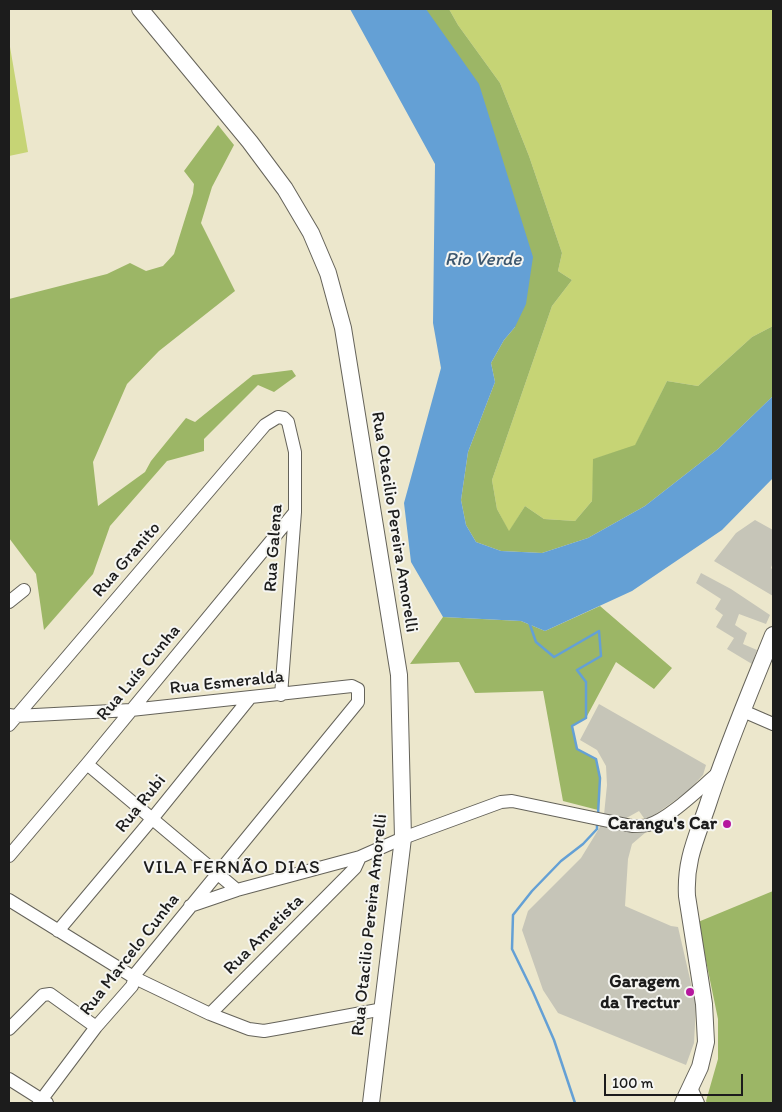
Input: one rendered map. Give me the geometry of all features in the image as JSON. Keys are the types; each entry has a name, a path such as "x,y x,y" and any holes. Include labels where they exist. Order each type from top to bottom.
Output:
{"main road":[{"name":"Rua Otacilio Pereira Amorelli","path":"140,9 250,142 285,188 311,233 328,273 343,328 398,675 402,838 371,1103"},
{"path":"683,1103 700,1067 706,1042 704,1004 691,927 686,878 688,861 718,773 773,635"}],"street":[{"name":"Rua Galena","path":"272,419 284,418 290,427 295,452 295,512 281,695"},
{"name":"Rua Granito","path":"11,719 272,419"},
{"name":"Rua Luís Cunha","path":"9,856 295,512"},
{"path":"9,602 24,590"},
{"name":"Rua Esmeralda","path":"11,719 249,699 352,686 358,689"},
{"name":"Rua Marcelo Cunha","path":"43,1102 96,1027 132,986 136,972 358,702 358,689"},
{"name":"Rua Rubi","path":"58,931 249,699"},
{"path":"743,710 773,724"},
{"path":"87,764 237,890"},
{"path":"190,906 237,890 360,857 402,838 501,802 512,801 632,826 646,825 658,821 718,773"},
{"name":"Rua Ametista","path":"210,1014 355,868 360,857"},
{"path":"9,900 135,978 210,1014 249,1029 264,1030 383,1009"},
{"path":"9,1029 43,995 50,994 96,1027"},
{"path":"9,1079 43,1102"},
{"path":"690,1088 698,1103"}],"shaded area":[{"path":"755,520 773,530 773,562 771,568 773,570 773,596 714,561 736,533"},
{"path":"701,573 731,589 770,615 766,624 739,614 735,625 747,633 743,644 757,650 752,664 727,649 734,638 716,627 723,615 715,609 721,599 696,583"},
{"path":"599,704 706,765 703,775 688,791 646,821 639,811 623,820 604,815 607,785 606,766 597,750 580,740"},
{"path":"603,822 652,827 632,844 628,859 625,906 671,926 678,927 696,1005 694,1043 686,1065 558,1013 543,990 522,930 528,911 581,858"}],"green space":[{"path":"426,9 449,9 458,25 500,83 529,156 562,253 558,271 572,280 552,306 492,480 497,509 509,531 525,506 544,519 575,521 592,501 593,459 635,445 667,381 698,386 752,337 773,326 773,396 718,449 645,506 588,538 542,553 501,551 476,542 466,525 461,500 468,452 495,382 491,363 504,340 515,327"},
{"path":"449,9 773,9 773,326 752,337 698,386 667,381 635,446 594,459 592,501 575,521 544,519 525,506 509,532 497,509 492,480 552,306 572,280 558,271 562,253 529,156 500,83 458,25"},
{"path":"9,41 28,152 9,156"},
{"path":"218,125 234,145 212,187 201,223 235,291 159,351 127,384 93,462 98,506 145,472 151,461 186,418 195,422 253,375 292,370 296,376 274,392 258,385 204,439 204,451 167,461 110,526 93,574 44,630 36,574 9,538 9,299 107,274 130,263 146,271 163,266 174,254 193,193 194,184 184,171"},
{"path":"600,606 672,668 654,689 616,662 586,718 572,726 577,749 596,759 600,778 598,810 563,801 543,691 475,693 459,662 410,664 443,617 521,621 545,631"},
{"path":"773,891 773,1103 707,1103 718,1059 718,1019 698,922"}],"water":[{"name":"Rio Verde","path":"350,9 426,9 479,84 533,257 526,304 515,327 504,340 491,363 495,382 468,452 461,500 466,525 476,542 501,551 542,553 588,538 645,506 718,449 773,396 773,478 722,530 632,591 545,631 521,621 443,617 411,562 404,503 441,368 433,323 435,164"}],"waterway":[{"path":"529,622 536,642 554,657 599,631 601,656 577,670 586,682 586,718 572,726 577,749 596,759 600,778 598,814"},
{"path":"575,1103 554,1040 512,949 513,915 532,891 561,861 583,844 597,829 597,822"}],"place":[{"name":"Carangu's Car","path":"727,824"},
{"name":"Garagem da Trectur","path":"690,992"}],"district":[{"name":"VILA FERNÃO DIAS","path":"232,868"}]}
